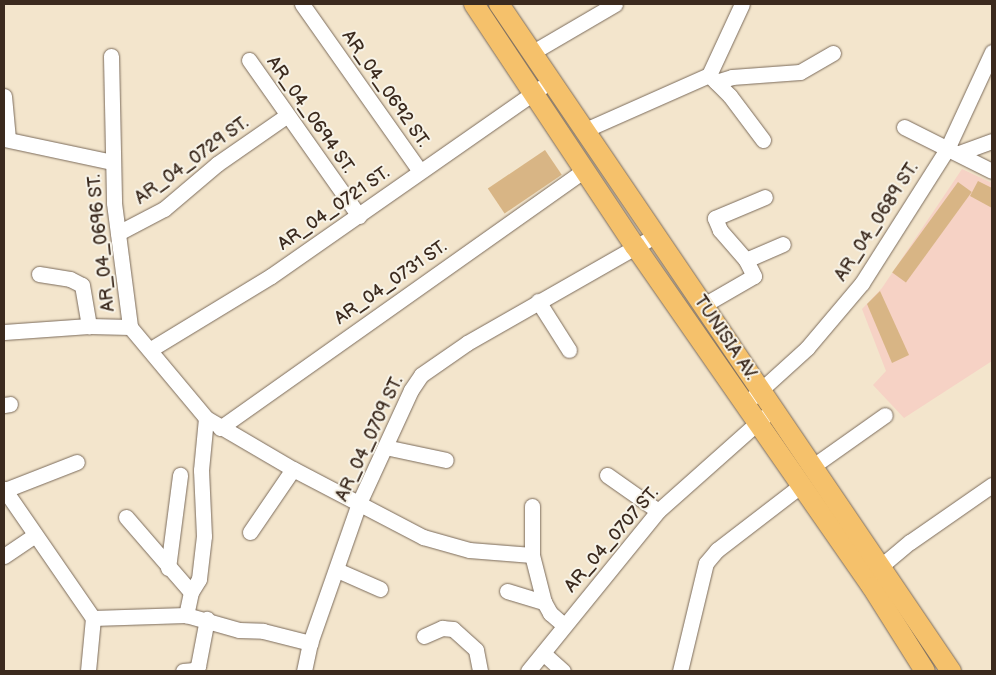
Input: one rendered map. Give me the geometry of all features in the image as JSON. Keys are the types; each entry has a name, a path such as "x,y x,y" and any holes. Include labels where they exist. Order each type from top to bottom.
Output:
{"main road":[{"name":"TUNISIA AV.","path":"474,4 635,246 872,587 926,671"},
{"name":"TUNISIA AV.","path":"499,4 951,671"}],"street":[{"name":"AR_04_0692 ST.","path":"302,4 420,171"},
{"path":"533,52 615,4"},
{"path":"713,78 742,4"},
{"name":"AR_04_0689 ST.","path":"744,404 762,391 807,348 862,283 953,151 992,52"},
{"path":"585,130 713,78 800,72 833,53"},
{"name":"AR_04_0696 ST.","path":"111,56 114,94 112,162 118,233 130,327 151,349 206,418 220,428 293,469 444,545 532,555"},
{"name":"AR_04_0694 ST.","path":"249,60 286,116 359,216"},
{"path":"713,78 763,140"},
{"name":"AR_04_0721 ST.","path":"151,349 271,276 552,81"},
{"path":"4,96 6,139 112,162"},
{"name":"AR_04_0729 ST.","path":"118,233 164,209 217,164 286,116"},
{"path":"904,127 992,171"},
{"path":"953,151 992,141"},
{"name":"AR_04_0731 ST.","path":"220,428 584,170"},
{"path":"702,306 754,276 746,260 720,230 715,218 765,197"},
{"name":"AR_04_0709 ST.","path":"304,671 310,643 359,503 411,390 421,376 432,366 538,301 656,235"},
{"path":"746,260 783,244"},
{"path":"39,274 70,279 82,285 89,326"},
{"path":"538,301 569,350"},
{"path":"4,332 89,326 130,327"},
{"name":"AR_04_0707 ST.","path":"528,671 658,511 774,409"},
{"path":"813,466 885,415"},
{"path":"186,615 191,592 199,579 204,536 200,470 206,418"},
{"path":"385,447 446,460"},
{"path":"77,462 5,489 34,535 93,618 88,671"},
{"path":"250,532 293,469"},
{"path":"168,568 180,475"},
{"path":"607,475 658,511"},
{"path":"881,566 910,542 992,485"},
{"path":"680,671 706,563 717,550 800,486"},
{"path":"532,506 532,555 544,602 550,613 564,625"},
{"path":"126,517 168,568 191,592"},
{"path":"4,556 34,535"},
{"path":"337,570 380,589"},
{"path":"507,591 544,602"},
{"path":"93,618 186,615 207,619 239,630 263,631 310,643"},
{"path":"183,671 194,670 198,666 207,619"},
{"path":"424,636 442,628 453,629 476,650 480,671"},
{"path":"543,653 562,671"}],"shaded area":[{"path":"962,169 992,183 992,361 904,418 873,385 886,371 862,309 882,288"}],"building":[{"path":"545,150 562,175 505,213 488,189"},
{"path":"978,181 992,188 992,208 970,196"},
{"path":"958,182 972,192 906,283 892,273"},
{"path":"880,291 909,355 892,363 867,304"}]}
